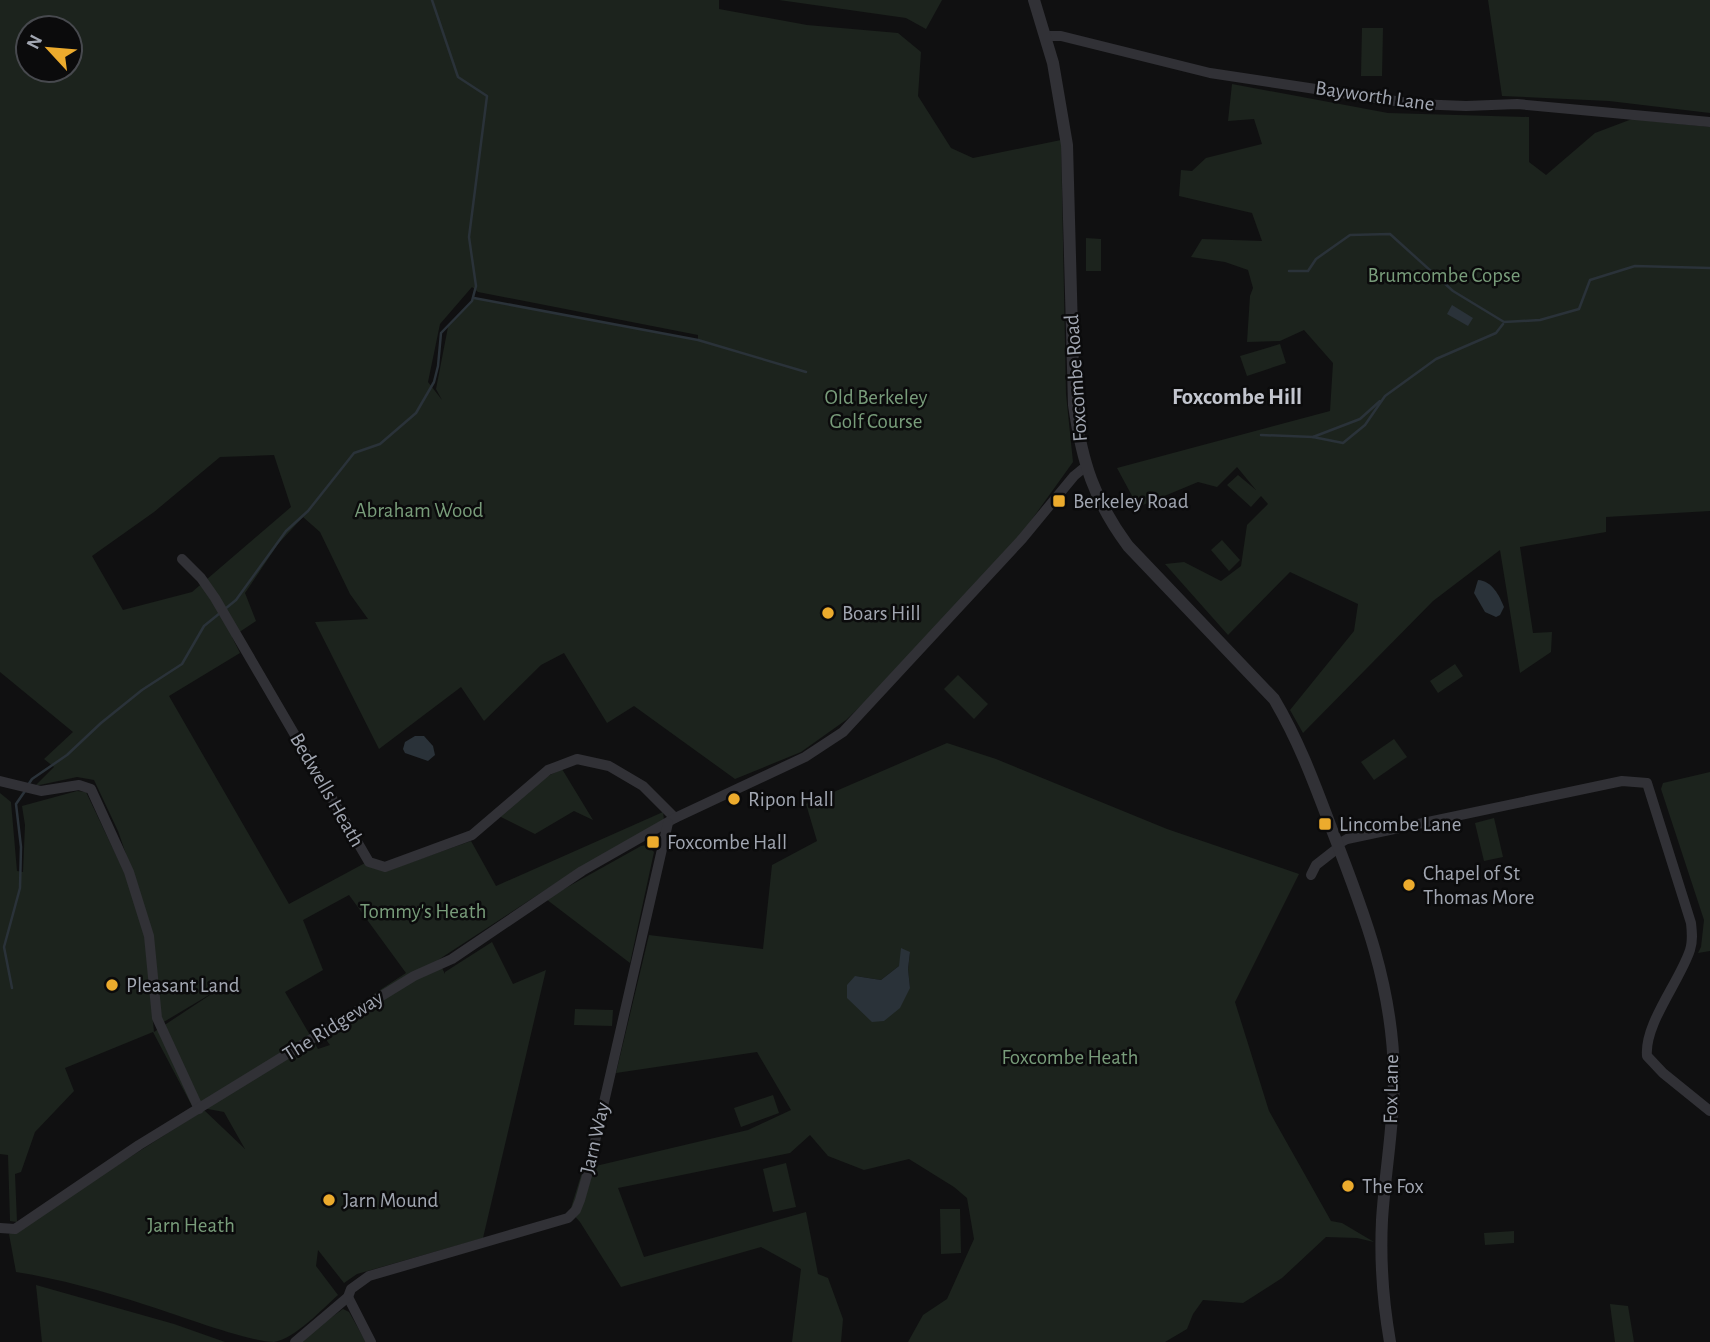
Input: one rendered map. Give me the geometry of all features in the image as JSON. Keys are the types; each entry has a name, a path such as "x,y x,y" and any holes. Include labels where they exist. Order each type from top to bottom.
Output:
{"street":[{"name":"Foxcombe Road","path":"1034,0 1058,90 1067,145 1072,380 1085,467 1101,504 1128,546 1274,699 1292,729 1338,845"},
{"name":"Bayworth Lane","path":"1045,36 1061,36 1210,73 1415,104 1517,104 1710,122"},
{"path":"671,820 805,757 843,732 1085,467"},
{"name":"Bedwells Heath","path":"182,559 201,578 215,598 369,862 385,867 472,835 548,770 577,759 609,766 643,786 671,820"},
{"path":"0,781 41,791 79,785 92,789 129,872 149,936 157,1018 199,1109"},
{"path":"1311,875 1316,865 1347,839 1622,781 1647,783 1691,923 1692,941 1685,961 1648,1035 1647,1056 1663,1073 1710,1111"},
{"name":"The Ridgeway","path":"0,1228 15,1229 139,1146 414,976 452,958 582,871 671,820"},
{"name":"Jarn Way","path":"348,1297 351,1289 369,1276 568,1218 576,1210 588,1172 671,820"},
{"name":"Fox Lane","path":"1338,845 1375,945 1392,1027 1394,1078 1382,1247 1390,1342"},
{"path":"295,1342 348,1297 371,1342"}],"green space":[{"path":"0,0 719,0 719,9 807,25 898,33 921,52 918,96 951,148 973,158 1061,140 1066,394 1073,462 1020,536 891,677 846,720 801,752 735,779 634,706 607,723 564,653 541,665 484,721 461,687 379,749 315,622 368,619 350,594 320,532 303,517 278,544 245,593 256,621 232,637 240,653 169,696 289,904 365,863 389,870 471,841 496,886 663,812 664,820 576,870 438,960 445,974 492,942 513,984 546,970 483,1238 357,1274 344,1283 318,1250 316,1266 338,1295 291,1335 274,1342 212,1327 98,1290 16,1272 9,1234 204,1110 245,1149 224,1112 192,1106 153,1032 65,1068 74,1091 35,1132 21,1172 15,1174 17,1222 10,1221 8,1155 0,1154 0,793 11,802 17,871 23,872 25,825 22,806 77,791 86,792 128,880 145,937 154,1032 219,989 162,1023 143,903 118,831 94,780 77,777 35,786 54,767 44,759 73,732 0,672","holes":["472,287 478,292 698,335 698,340 474,298 448,327 436,389 442,400 428,382 440,324","274,455 291,507 192,592 123,610 92,556 154,512 220,457","349,895 406,973 319,1030 330,1045 318,1049 285,992 323,970 303,920"]},
{"path":"779,0 942,0 926,29 906,18"},
{"path":"1488,0 1710,0 1710,113 1609,101 1502,96"},
{"path":"1362,28 1383,28 1382,76 1361,76"},
{"name":"Brumcombe Copse","path":"1232,84 1388,113 1529,117 1529,162 1546,175 1595,133 1632,119 1710,127 1710,511 1606,517 1606,532 1520,547 1533,633 1552,632 1551,652 1520,673 1500,550 1433,601 1303,733 1290,710 1354,631 1358,604 1290,572 1228,635 1165,564 1184,562 1221,581 1241,566 1247,525 1268,504 1261,496 1251,507 1227,485 1238,475 1256,490 1237,467 1217,487 1198,482 1138,507 1117,468 1330,411 1333,363 1304,330 1280,341 1247,342 1253,288 1248,270 1225,262 1191,257 1202,239 1262,241 1252,213 1179,196 1181,170 1192,171 1206,158 1262,144 1254,119 1228,121"},
{"path":"1086,238 1101,239 1101,271 1086,271"},
{"path":"1280,344 1286,363 1247,376 1240,356"},
{"path":"1222,540 1240,560 1229,571 1211,550"},
{"path":"1455,664 1463,676 1438,693 1430,681"},
{"path":"958,675 988,704 974,719 944,689"},
{"path":"1394,739 1407,757 1374,780 1361,762"},
{"name":"Foxcombe Heath","path":"947,743 996,759 1167,829 1299,874 1235,1002 1269,1111 1331,1221 1342,1223 1374,1242 1357,1238 1326,1237 1282,1278 1243,1303 1203,1300 1187,1329 1165,1342 908,1342 923,1315 947,1299 974,1239 967,1198 909,1159 864,1170 828,1156 810,1135 790,1153 618,1188 644,1257 806,1212 818,1274 828,1278 843,1319 841,1342 792,1342 801,1269 761,1247 621,1287 580,1222 570,1211 583,1169 748,1130 791,1110 757,1052 616,1073 649,935 763,949 772,865 817,841 806,804","holes":["910,952 910,988 855,976 881,980 899,966"]},
{"path":"562,769 593,820 574,811 535,834 499,816 538,781"},
{"path":"1710,772 1710,951 1698,953 1704,920 1661,789 1663,783"},
{"path":"1494,818 1503,857 1484,861 1475,823"},
{"path":"647,845 654,852 630,963 546,899"},
{"path":"575,1009 613,1010 612,1026 574,1025"},
{"path":"773,1095 779,1113 741,1127 734,1108"},
{"path":"786,1163 796,1207 773,1212 763,1169"},
{"path":"940,1209 960,1209 961,1253 941,1254"},
{"path":"1514,1231 1514,1243 1485,1245 1484,1233"},
{"path":"36,1285 174,1324 225,1342 42,1342"},
{"path":"1610,1304 1628,1306 1634,1342 1615,1342"},
{"path":"343,1309 349,1312 366,1342 297,1342"}],"shaded area":[{"path":"1452,305 1473,318 1468,326 1447,314"},
{"path":"1478,580 1487,583 1497,593 1504,607 1500,615 1496,617 1485,612 1474,593"},
{"path":"415,736 424,736 433,746 435,755 428,761 405,753 405,742"},
{"path":"901,948 910,952 910,988 900,1008 884,1021 872,1022 847,998 847,985 855,976 881,980 899,966"}],"waterway":[{"path":"28,785 142,690 182,664 204,626 236,600 286,531 308,511 354,453 380,444 416,413 434,382 441,333 472,301 476,286 469,237 487,96 458,77 432,0"},
{"path":"1289,271 1308,271 1316,259 1350,235 1390,234 1453,291 1504,322 1540,320 1579,309 1590,280 1635,266 1710,268"},
{"path":"474,298 698,340 806,372"},
{"path":"1261,435 1313,437 1343,443 1365,425 1385,396 1436,359 1496,333 1503,324"},
{"path":"1313,437 1360,419 1380,401"},
{"path":"12,988 4,947 20,888 21,847 16,804 25,791"}],"place":[{"name":"Berkeley Road","path":"1059,501"},
{"name":"Boars Hill","path":"828,613"},
{"name":"Ripon Hall","path":"734,799"},
{"name":"Lincombe Lane","path":"1325,824"},
{"name":"Foxcombe Hall","path":"653,842"},
{"name":"Chapel of St Thomas More","path":"1409,885"},
{"name":"Pleasant Land","path":"112,985"},
{"name":"The Fox","path":"1348,1186"},
{"name":"Jarn Mound","path":"329,1200"}],"district":[{"name":"Foxcombe Hill","path":"1237,397"}],"park label":[{"name":"Old Berkeley Golf Course","path":"876,409"},
{"name":"Abraham Wood","path":"419,510"},
{"name":"Tommy's Heath","path":"423,911"},
{"name":"Jarn Heath","path":"191,1225"}]}
